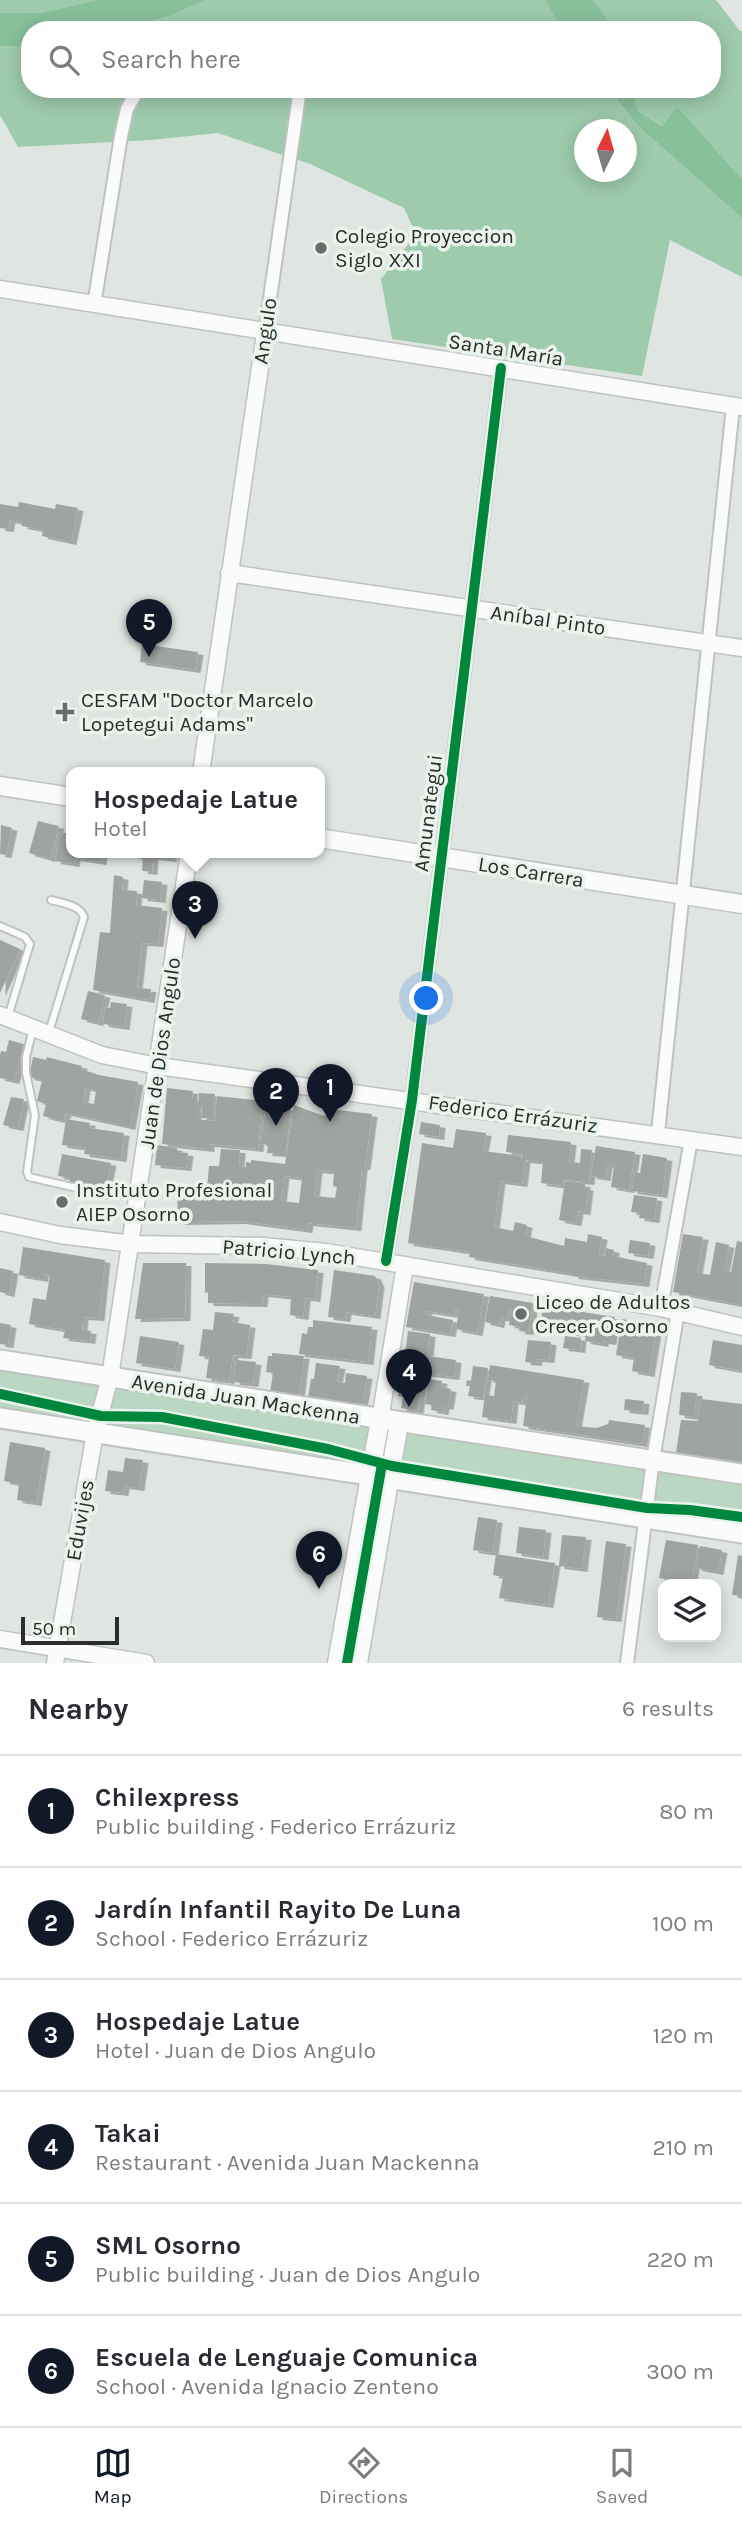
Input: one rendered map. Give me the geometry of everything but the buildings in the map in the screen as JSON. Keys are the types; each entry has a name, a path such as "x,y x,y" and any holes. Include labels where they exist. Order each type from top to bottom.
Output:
{"main road":[{"path":"0,786 66,796"},
{"name":"Los Carrera","path":"325,839 742,904"},
{"name":"Avenida Juan Mackenna","path":"0,1360 742,1474"},
{"path":"0,1418 742,1533"},
{"path":"337,1663 380,1477 390,1421"},
{"path":"358,1663 380,1477"}],"street":[{"path":"94,305 121,136 127,109 133,98"},
{"name":"Angulo","path":"229,573 299,98"},
{"name":"Santa María","path":"0,289 738,407"},
{"name":"Amunategui","path":"386,1261 412,1100 501,368"},
{"path":"657,1133 709,643 738,407"},
{"path":"202,767 229,573"},
{"name":"Aníbal Pinto","path":"229,573 742,648"},
{"name":"Juan de Dios Angulo","path":"110,1377 188,858"},
{"name":"Federico Errázuriz","path":"4,1016 102,1055 158,1066 657,1133 742,1147"},
{"path":"661,1308 691,1140"},
{"name":"Patricio Lynch","path":"0,1222 60,1235 132,1244 263,1246 386,1261 678,1311 742,1326"},
{"path":"390,1421 405,1265"},
{"path":"627,1663 653,1460 678,1311"},
{"name":"Eduvijes","path":"56,1656 95,1433 110,1377"},
{"path":"0,1639 56,1656 146,1663"}],"lane":[{"path":"51,900 76,908 84,917 41,1030 26,1057 26,1073 36,1115 27,1172 29,1177 107,1195"},
{"path":"0,926 25,937 30,944 4,1016"}],"shaded area":[{"path":"0,0 97,0 40,13 0,13"},
{"path":"97,0 206,0 170,16 150,21 21,21 21,47 0,46 0,13 40,13"},
{"path":"206,0 545,0 557,21 150,21 170,16"},
{"path":"545,0 593,0 608,21 557,21"},
{"path":"593,0 716,0 742,31 742,179 679,108 663,126 638,111 634,98 721,98 721,21 608,21"},
{"path":"0,46 21,47 21,98 616,98 633,119 574,119 574,182 637,182 637,124 742,218 742,277 670,240 642,376 392,339 381,279 416,234 404,208 310,164 218,133 151,140 18,147 0,115"},
{"path":"616,98 634,98 638,111 662,126 678,107 742,179 742,218 639,127 637,119 633,119"},
{"path":"0,1363 742,1480 742,1530 0,1410"}],"cycle path":[{"path":"386,1261 412,1100 501,368"},
{"path":"0,1394 101,1416 162,1417 328,1449 392,1466 647,1508 742,1517"},
{"path":"347,1663 382,1464"}],"place":[{"name":"Colegio Proyeccion Siglo XXI","path":"321,248"},
{"name":"SML Osorno","path":"149,657"},
{"name":"CESFAM \"Doctor Marcelo Lopetegui Adams\"","path":"65,712"},
{"name":"Hospedaje Latue","path":"195,939"},
{"name":"Chilexpress","path":"330,1122"},
{"name":"Jardín Infantil Rayito De Luna","path":"276,1126"},
{"name":"Instituto Profesional AIEP Osorno","path":"62,1202"},
{"name":"Liceo de Adultos Crecer Osorno","path":"521,1314"},
{"name":"Takai","path":"409,1407"},
{"name":"Escuela de Lenguaje Comunica","path":"319,1589"}]}
